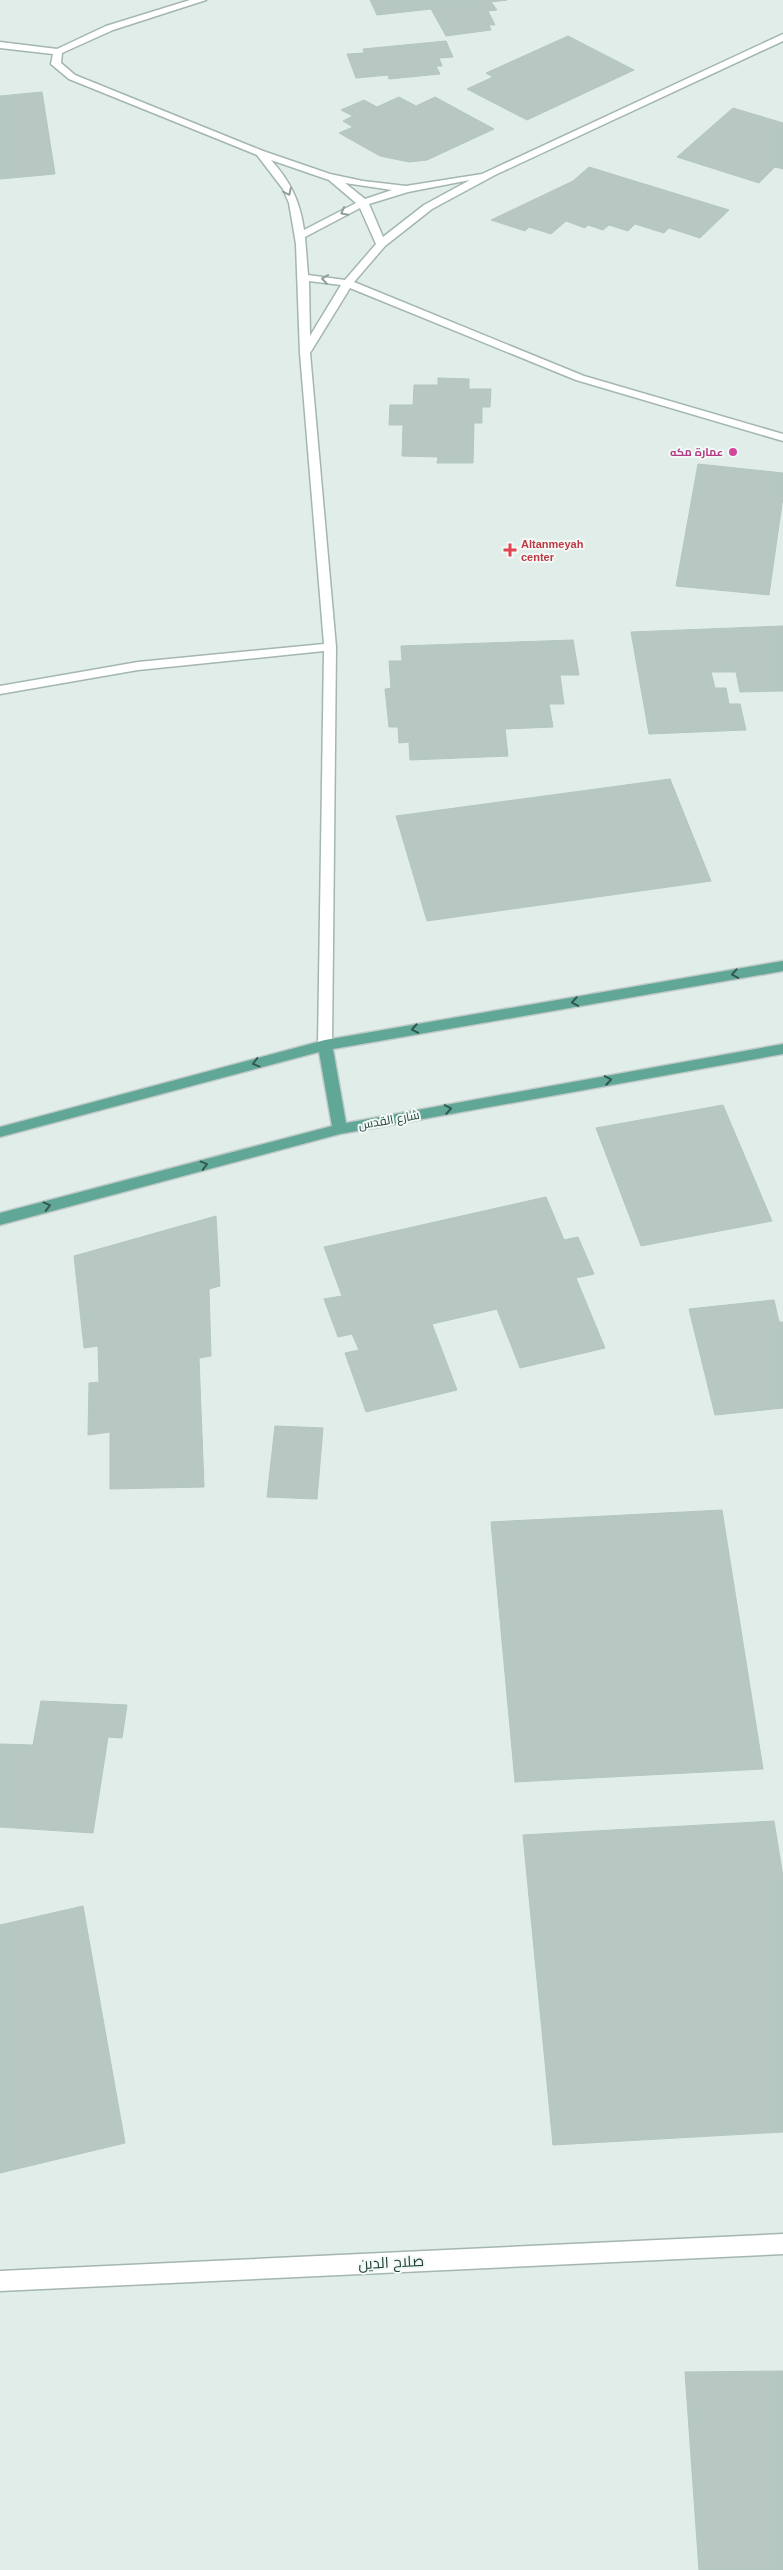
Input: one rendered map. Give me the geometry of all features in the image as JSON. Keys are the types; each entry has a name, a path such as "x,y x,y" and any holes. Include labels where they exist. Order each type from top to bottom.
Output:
{"main road":[{"path":"0,1132 326,1045 783,966"},
{"path":"326,1045 340,1129"},
{"name":"شارع القدس","path":"0,1219 340,1129 783,1049"}],"street":[{"path":"0,45 58,52 85,37 130,20 201,0"},
{"path":"305,354 348,283 381,244 428,207 491,173 783,38"},
{"path":"58,52 56,64 72,77 260,153 333,178 406,189"},
{"path":"260,153 289,190 300,236 305,354 330,647 326,1045"},
{"path":"300,236 363,203 406,189 491,173"},
{"path":"333,178 363,203 381,244"},
{"path":"302,277 348,283 580,378 783,438"},
{"path":"0,690 138,666 330,647"},
{"name":"صلاح الدين","path":"0,2281 783,2244"}],"building":[{"path":"370,0 507,0 491,2 497,10 488,11 495,25 489,25 491,30 446,36 431,9 377,15"},
{"path":"568,36 634,70 527,120 467,89 493,77 486,73"},
{"path":"446,41 453,57 439,58 442,66 436,66 440,74 389,79 388,75 356,78 347,54 364,53 363,49"},
{"path":"42,92 55,174 0,179 0,96"},
{"path":"399,97 416,106 435,97 494,129 427,160 409,162 380,156 339,133 353,127 343,121 353,116 341,110 364,100 377,107"},
{"path":"733,108 783,123 783,169 775,167 759,183 677,157"},
{"path":"589,167 729,210 700,238 669,228 664,233 635,224 628,231 609,225 603,230 588,225 585,228 566,221 551,234 529,227 525,231 491,220 573,181"},
{"path":"438,378 469,379 469,389 491,389 490,407 482,407 482,423 474,423 473,463 437,463 438,457 402,456 403,425 389,425 390,405 413,405 414,385 438,385"},
{"path":"698,464 783,473 783,497 769,595 676,586"},
{"path":"783,626 783,691 740,692 736,672 711,672 715,688 726,688 729,704 740,704 746,730 649,734 631,632"},
{"path":"573,640 579,675 560,675 564,704 549,704 553,727 505,729 508,756 410,760 409,742 399,743 398,727 389,727 385,689 391,688 389,661 402,661 401,646"},
{"path":"670,779 711,881 427,921 396,816"},
{"path":"723,1105 772,1221 641,1246 596,1128"},
{"path":"546,1197 564,1240 578,1237 594,1274 576,1278 605,1348 520,1368 497,1309 432,1324 457,1390 366,1412 345,1353 359,1350 352,1334 338,1337 324,1299 342,1296 324,1247"},
{"path":"216,1216 220,1286 209,1289 211,1356 199,1358 204,1487 110,1489 110,1432 88,1435 89,1383 99,1382 98,1346 84,1348 74,1256"},
{"path":"774,1300 779,1322 783,1322 783,1408 715,1415 689,1309"},
{"path":"275,1426 323,1428 317,1499 267,1497"},
{"path":"722,1510 763,1769 515,1782 491,1522"},
{"path":"41,1701 127,1705 122,1738 108,1737 93,1833 0,1827 0,1744 33,1745"},
{"path":"774,1821 783,1877 783,2132 553,2145 523,1835"},
{"path":"83,1906 125,2143 0,2173 0,1925"},
{"path":"783,2371 783,2570 699,2570 685,2372"}],"place":[{"name":"عمارة مكه","path":"733,452"},
{"name":"Altanmeyah center","path":"510,550"}]}
